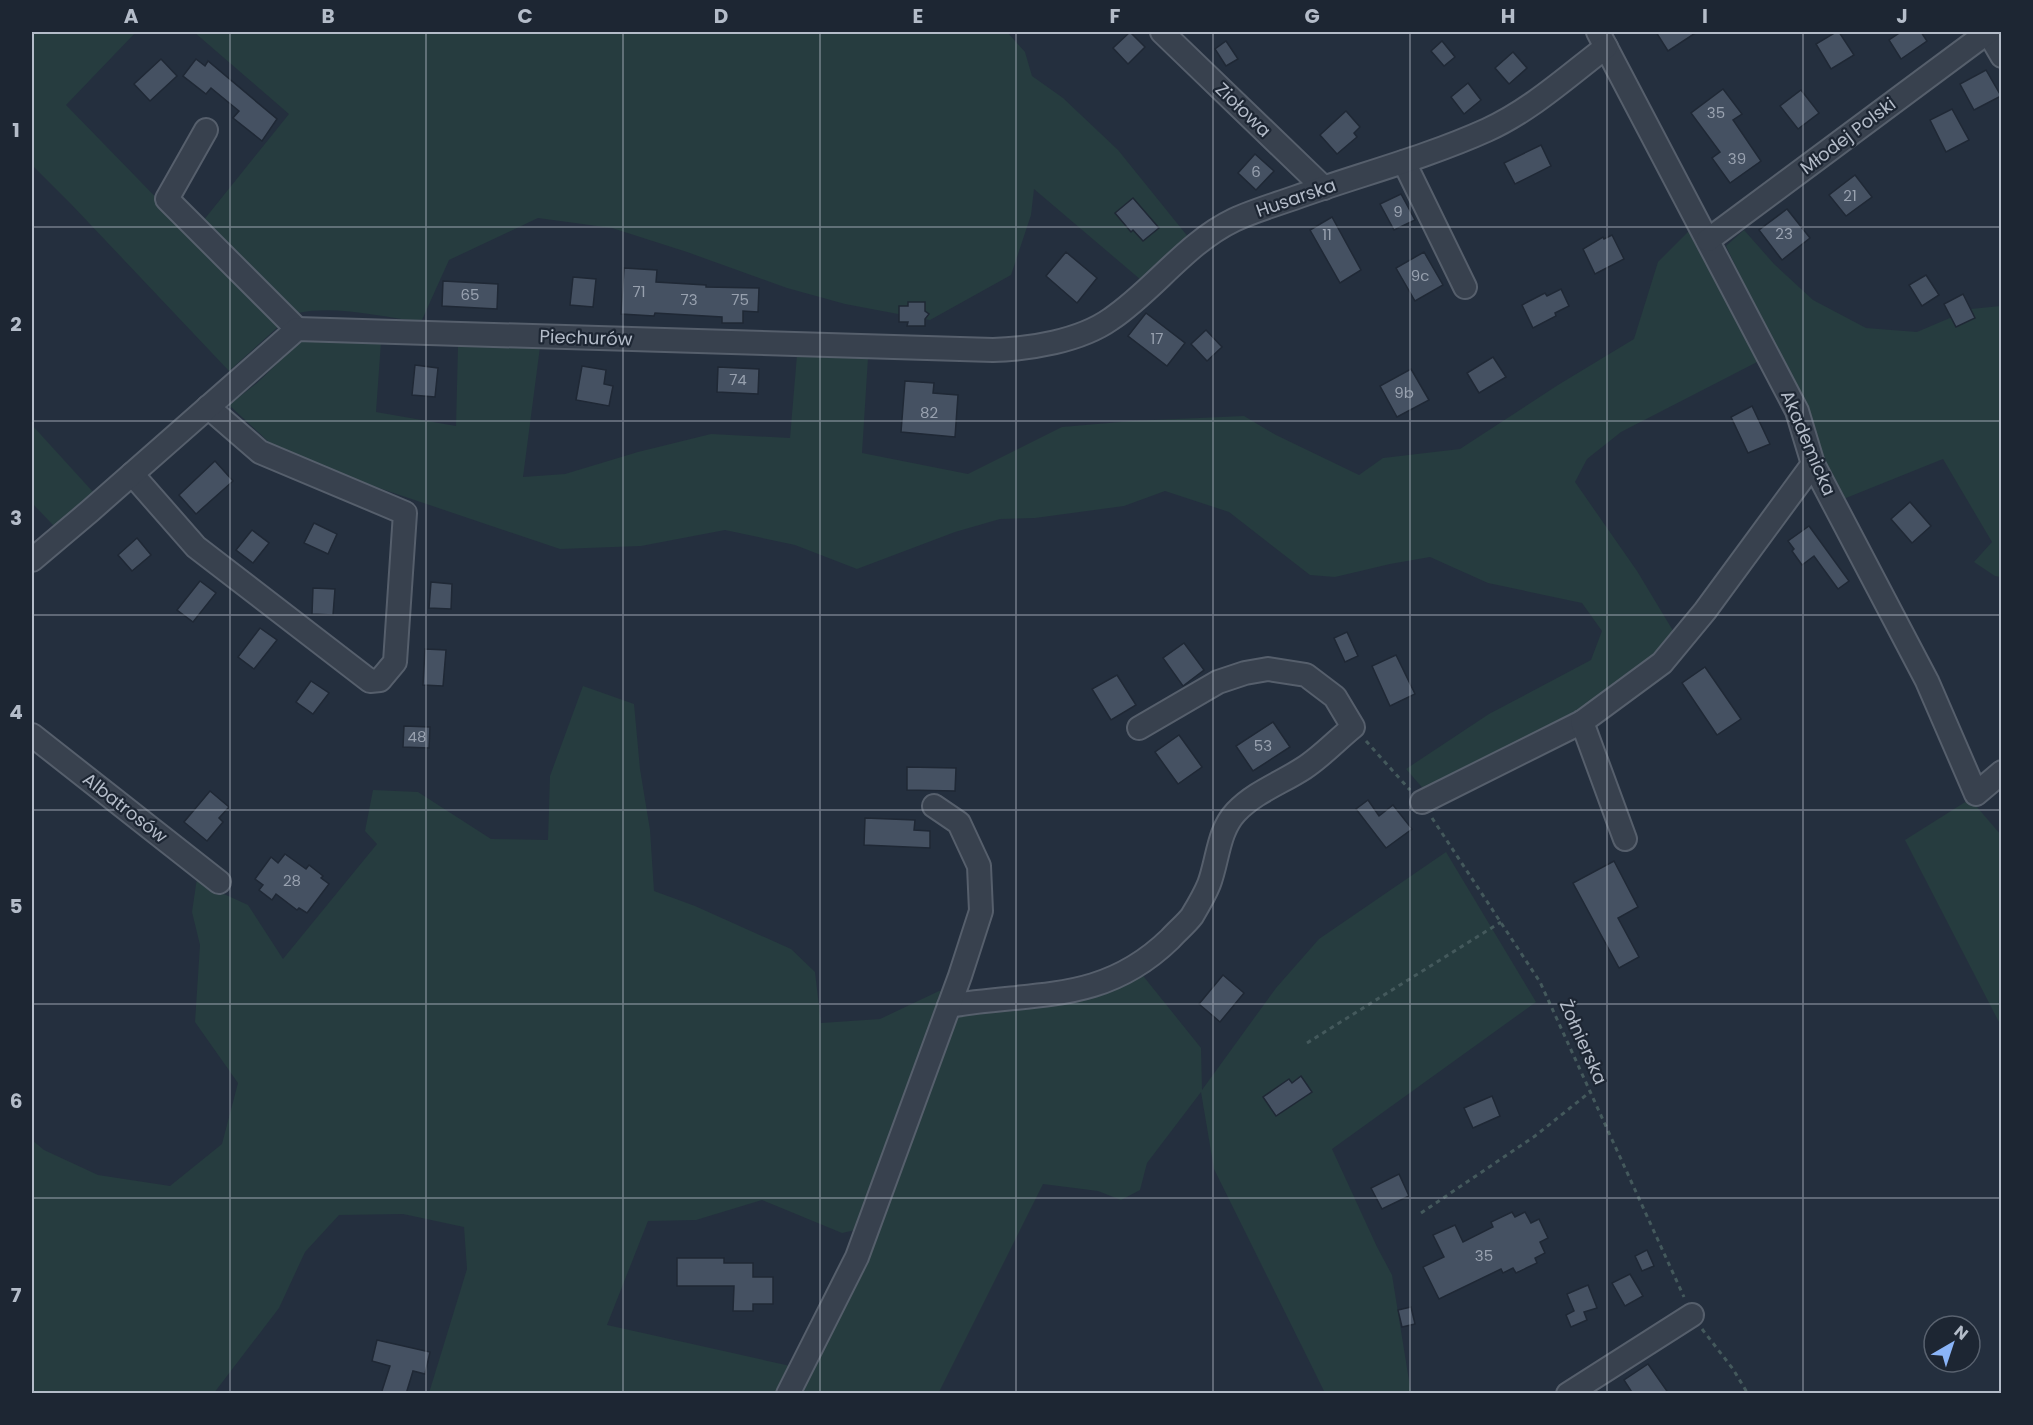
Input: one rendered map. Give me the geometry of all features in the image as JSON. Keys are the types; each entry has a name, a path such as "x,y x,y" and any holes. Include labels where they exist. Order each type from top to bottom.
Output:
{"street":[{"name":"Ziołowa","path":"1162,32 1324,188"},
{"path":"1988,32 2001,57"},
{"name":"Młodej Polski","path":"1708,240 1988,32"},
{"name":"Husarska","path":"993,350 1015,350 1039,346 1092,329 1108,321 1200,241 1247,214 1404,162 1488,130 1524,109 1602,39"},
{"name":"Akademicka","path":"1602,39 1797,411 1813,464 1927,681 1976,794 2001,772"},
{"path":"32,560 297,329 167,199 206,130"},
{"path":"1404,162 1465,287"},
{"name":"Piechurów","path":"297,329 993,350"},
{"path":"132,474 196,547 370,681 380,680 395,662 405,513 260,452 208,407"},
{"path":"1422,802 1582,722 1662,663 1705,611 1813,464"},
{"path":"949,1006 987,999 1040,997 1092,986 1129,971 1159,949 1191,918 1209,885 1222,835 1234,814 1251,798 1306,767 1353,727 1335,697 1306,675 1268,669 1245,672 1218,682 1139,728"},
{"path":"1582,722 1625,838"},
{"name":"Albatrosów","path":"32,735 219,882"},
{"path":"788,1394 857,1257 960,976 981,911 979,866 958,823 934,806"},
{"path":"960,976 987,999"},
{"path":"1568,1394 1692,1316"}],"path":[{"name":"Żołnierska","path":"1353,727 1422,802 1540,982 1692,1316 1733,1369 1748,1394"},
{"path":"1307,1043 1501,922"},
{"path":"1422,1213 1535,1136 1590,1092"}],"green space":[{"path":"32,32 136,32 66,105 280,325 229,371 32,165"},
{"path":"194,32 1007,32 1025,52 1032,76 1063,98 1118,150 1189,238 1141,280 1034,189 1031,215 1011,275 930,320 845,304 787,288 612,228 538,218 449,260 421,322 343,311 298,313 203,221 289,114"},
{"path":"1691,229 1761,360 1621,432 1587,459 1575,482 1637,571 1675,634 1656,658 1577,715 1427,793 1406,769 1489,714 1591,660 1602,631 1582,603 1488,583 1430,557 1335,577 1310,575 1229,512 1165,491 1124,506 1035,518 1000,519 955,532 857,569 795,545 725,530 641,546 560,549 284,456 229,405 257,383 303,339 381,342 376,412 456,426 458,346 540,347 523,477 565,474 638,452 711,434 790,438 797,355 868,358 862,453 968,474 1062,427 1244,416 1276,435 1359,475 1383,458 1460,449 1634,339 1658,262"},
{"path":"1744,230 1774,264 1813,300 1866,328 1917,332 1971,309 2001,306 2001,577 1995,576 1974,562 1992,542 1943,459 1841,500 1822,461 1779,356 1726,246"},
{"path":"32,425 93,492 54,526 32,503"},
{"path":"583,686 634,704 640,769 650,830 654,891 695,906 791,949 815,972 821,1023 880,1019 939,991 1038,1002 1132,962 1201,1048 1202,1090 1276,988 1319,939 1446,852 1536,1002 1332,1149 1392,1275 1411,1393 1325,1393 1214,1169 1201,1092 1147,1163 1140,1190 1121,1200 1098,1191 1043,1184 938,1394 429,1393 467,1269 464,1227 403,1214 339,1215 305,1252 279,1308 214,1393 36,1393 32,1390 32,1140 44,1150 98,1175 170,1186 222,1144 238,1083 195,1022 200,945 192,912 197,878 213,889 248,905 283,959 377,844 365,831 373,790 418,792 491,839 548,840 550,776","holes":["762,1200 842,1233 878,1225 795,1367 607,1325 648,1221 696,1220"]},
{"path":"1970,799 2001,835 2001,1026 1905,840"}],"building":[{"path":"1130,32 1145,47 1128,64 1113,48"},
{"path":"1656,32 1697,32 1668,51"},
{"path":"1839,32 1854,55 1831,69 1816,44"},
{"path":"1901,32 1921,32 1927,41 1901,59 1889,40"},
{"path":"1226,41 1238,59 1226,66 1215,49"},
{"path":"1442,41 1455,57 1444,66 1431,51"},
{"path":"1513,52 1527,68 1509,84 1495,68"},
{"path":"161,59 177,76 150,101 134,84"},
{"path":"196,59 205,66 208,61 277,119 262,141 233,118 239,111 211,88 206,94 183,76"},
{"path":"1986,70 2001,96 1974,110 1960,84"},
{"path":"1468,83 1481,100 1464,114 1451,97"},
{"path":"1723,89 1742,114 1733,120 1761,161 1730,183 1712,158 1720,152 1691,113"},
{"path":"1801,90 1819,113 1798,129 1780,106"},
{"path":"1952,109 1969,140 1946,152 1930,120"},
{"path":"1346,111 1360,127 1354,133 1357,137 1337,154 1320,135"},
{"path":"1541,145 1551,166 1515,184 1504,163"},
{"path":"1255,154 1274,171 1256,190 1238,173"},
{"path":"1855,175 1872,197 1846,216 1829,195"},
{"path":"1401,194 1415,220 1394,230 1380,204"},
{"path":"1133,198 1159,228 1143,241 1133,230 1131,232 1115,213"},
{"path":"1787,209 1810,238 1782,260 1759,230"},
{"path":"1332,217 1361,270 1340,283 1310,230"},
{"path":"1612,235 1624,259 1595,274 1583,249 1603,237 1604,239"},
{"path":"1066,252 1097,278 1077,303 1046,276"},
{"path":"1424,252 1443,285 1415,301 1396,268"},
{"path":"624,268 657,270 656,282 706,285 706,287 759,288 758,312 743,311 743,323 722,323 722,317 655,313 654,316 621,314"},
{"path":"1926,275 1939,295 1922,306 1909,285"},
{"path":"573,277 596,279 593,307 570,305"},
{"path":"443,281 498,284 497,309 442,306"},
{"path":"1561,289 1569,306 1533,328 1522,305 1545,293 1547,296"},
{"path":"1963,294 1975,318 1956,327 1944,304"},
{"path":"908,302 925,302 925,311 929,314 925,319 925,326 907,326 908,322 899,322 899,306 908,306"},
{"path":"1146,313 1185,343 1167,366 1128,336"},
{"path":"1206,330 1222,347 1207,361 1191,344"},
{"path":"1493,357 1506,377 1479,393 1467,373"},
{"path":"415,365 438,368 435,397 412,395"},
{"path":"582,366 606,370 604,384 613,386 609,406 576,400"},
{"path":"718,367 759,369 758,394 717,392"},
{"path":"1411,369 1429,400 1397,417 1380,386"},
{"path":"905,381 934,383 933,393 958,395 955,437 901,432"},
{"path":"1752,406 1770,444 1748,453 1731,417"},
{"path":"215,461 233,481 196,514 179,495"},
{"path":"1910,502 1931,526 1912,543 1891,519"},
{"path":"314,523 337,534 328,554 304,543"},
{"path":"1809,526 1849,581 1838,589 1814,556 1802,565 1792,551 1794,549 1788,541"},
{"path":"252,530 269,543 253,563 236,550"},
{"path":"137,538 151,555 132,571 118,555"},
{"path":"200,581 216,593 193,622 177,610"},
{"path":"431,582 452,584 451,609 429,608"},
{"path":"313,588 335,589 333,615 312,614"},
{"path":"260,628 277,640 254,669 238,657"},
{"path":"1347,632 1358,656 1345,662 1334,638"},
{"path":"1184,643 1204,670 1183,686 1163,658"},
{"path":"425,649 446,650 443,686 423,685"},
{"path":"1396,655 1415,694 1390,706 1372,666"},
{"path":"1705,667 1741,719 1717,735 1682,683"},
{"path":"1117,675 1136,705 1111,720 1092,689"},
{"path":"311,681 329,693 313,714 296,702"},
{"path":"1273,722 1290,747 1253,771 1236,746"},
{"path":"404,726 430,727 429,748 403,747"},
{"path":"1179,735 1202,767 1178,784 1155,752"},
{"path":"907,767 956,768 955,791 907,790"},
{"path":"210,791 229,807 219,818 223,822 207,841 184,822"},
{"path":"1368,800 1379,816 1393,805 1412,829 1386,848 1356,809"},
{"path":"865,818 915,820 914,830 930,831 930,848 864,845"},
{"path":"285,854 306,869 309,865 329,884 307,913 299,908 297,910 276,894 272,900 259,890 263,885 255,879 271,857 278,863"},
{"path":"1614,861 1638,907 1618,918 1639,957 1619,968 1573,883"},
{"path":"1223,975 1244,993 1220,1022 1199,1004"},
{"path":"1301,1076 1312,1092 1276,1116 1263,1097 1289,1079 1292,1083"},
{"path":"1492,1096 1500,1116 1473,1128 1464,1108"},
{"path":"1399,1174 1409,1196 1382,1209 1371,1188"},
{"path":"1512,1212 1515,1217 1525,1212 1531,1223 1539,1219 1548,1238 1540,1242 1545,1253 1535,1258 1537,1263 1516,1273 1513,1268 1503,1273 1501,1269 1439,1299 1423,1267 1444,1257 1433,1235 1455,1225 1463,1242 1493,1227 1491,1222"},
{"path":"1647,1250 1654,1266 1642,1271 1635,1256"},
{"path":"677,1258 724,1258 724,1263 753,1263 753,1277 773,1277 773,1304 753,1304 753,1311 733,1311 734,1286 677,1286"},
{"path":"1630,1274 1643,1296 1625,1306 1612,1283"},
{"path":"1588,1285 1597,1308 1584,1312 1587,1320 1571,1327 1566,1315 1574,1311 1567,1294"},
{"path":"1411,1307 1415,1324 1402,1327 1398,1310"},
{"path":"377,1340 430,1352 425,1374 413,1371 406,1394 381,1394 390,1366 372,1361"},
{"path":"1648,1364 1669,1394 1633,1394 1624,1380"}]}
